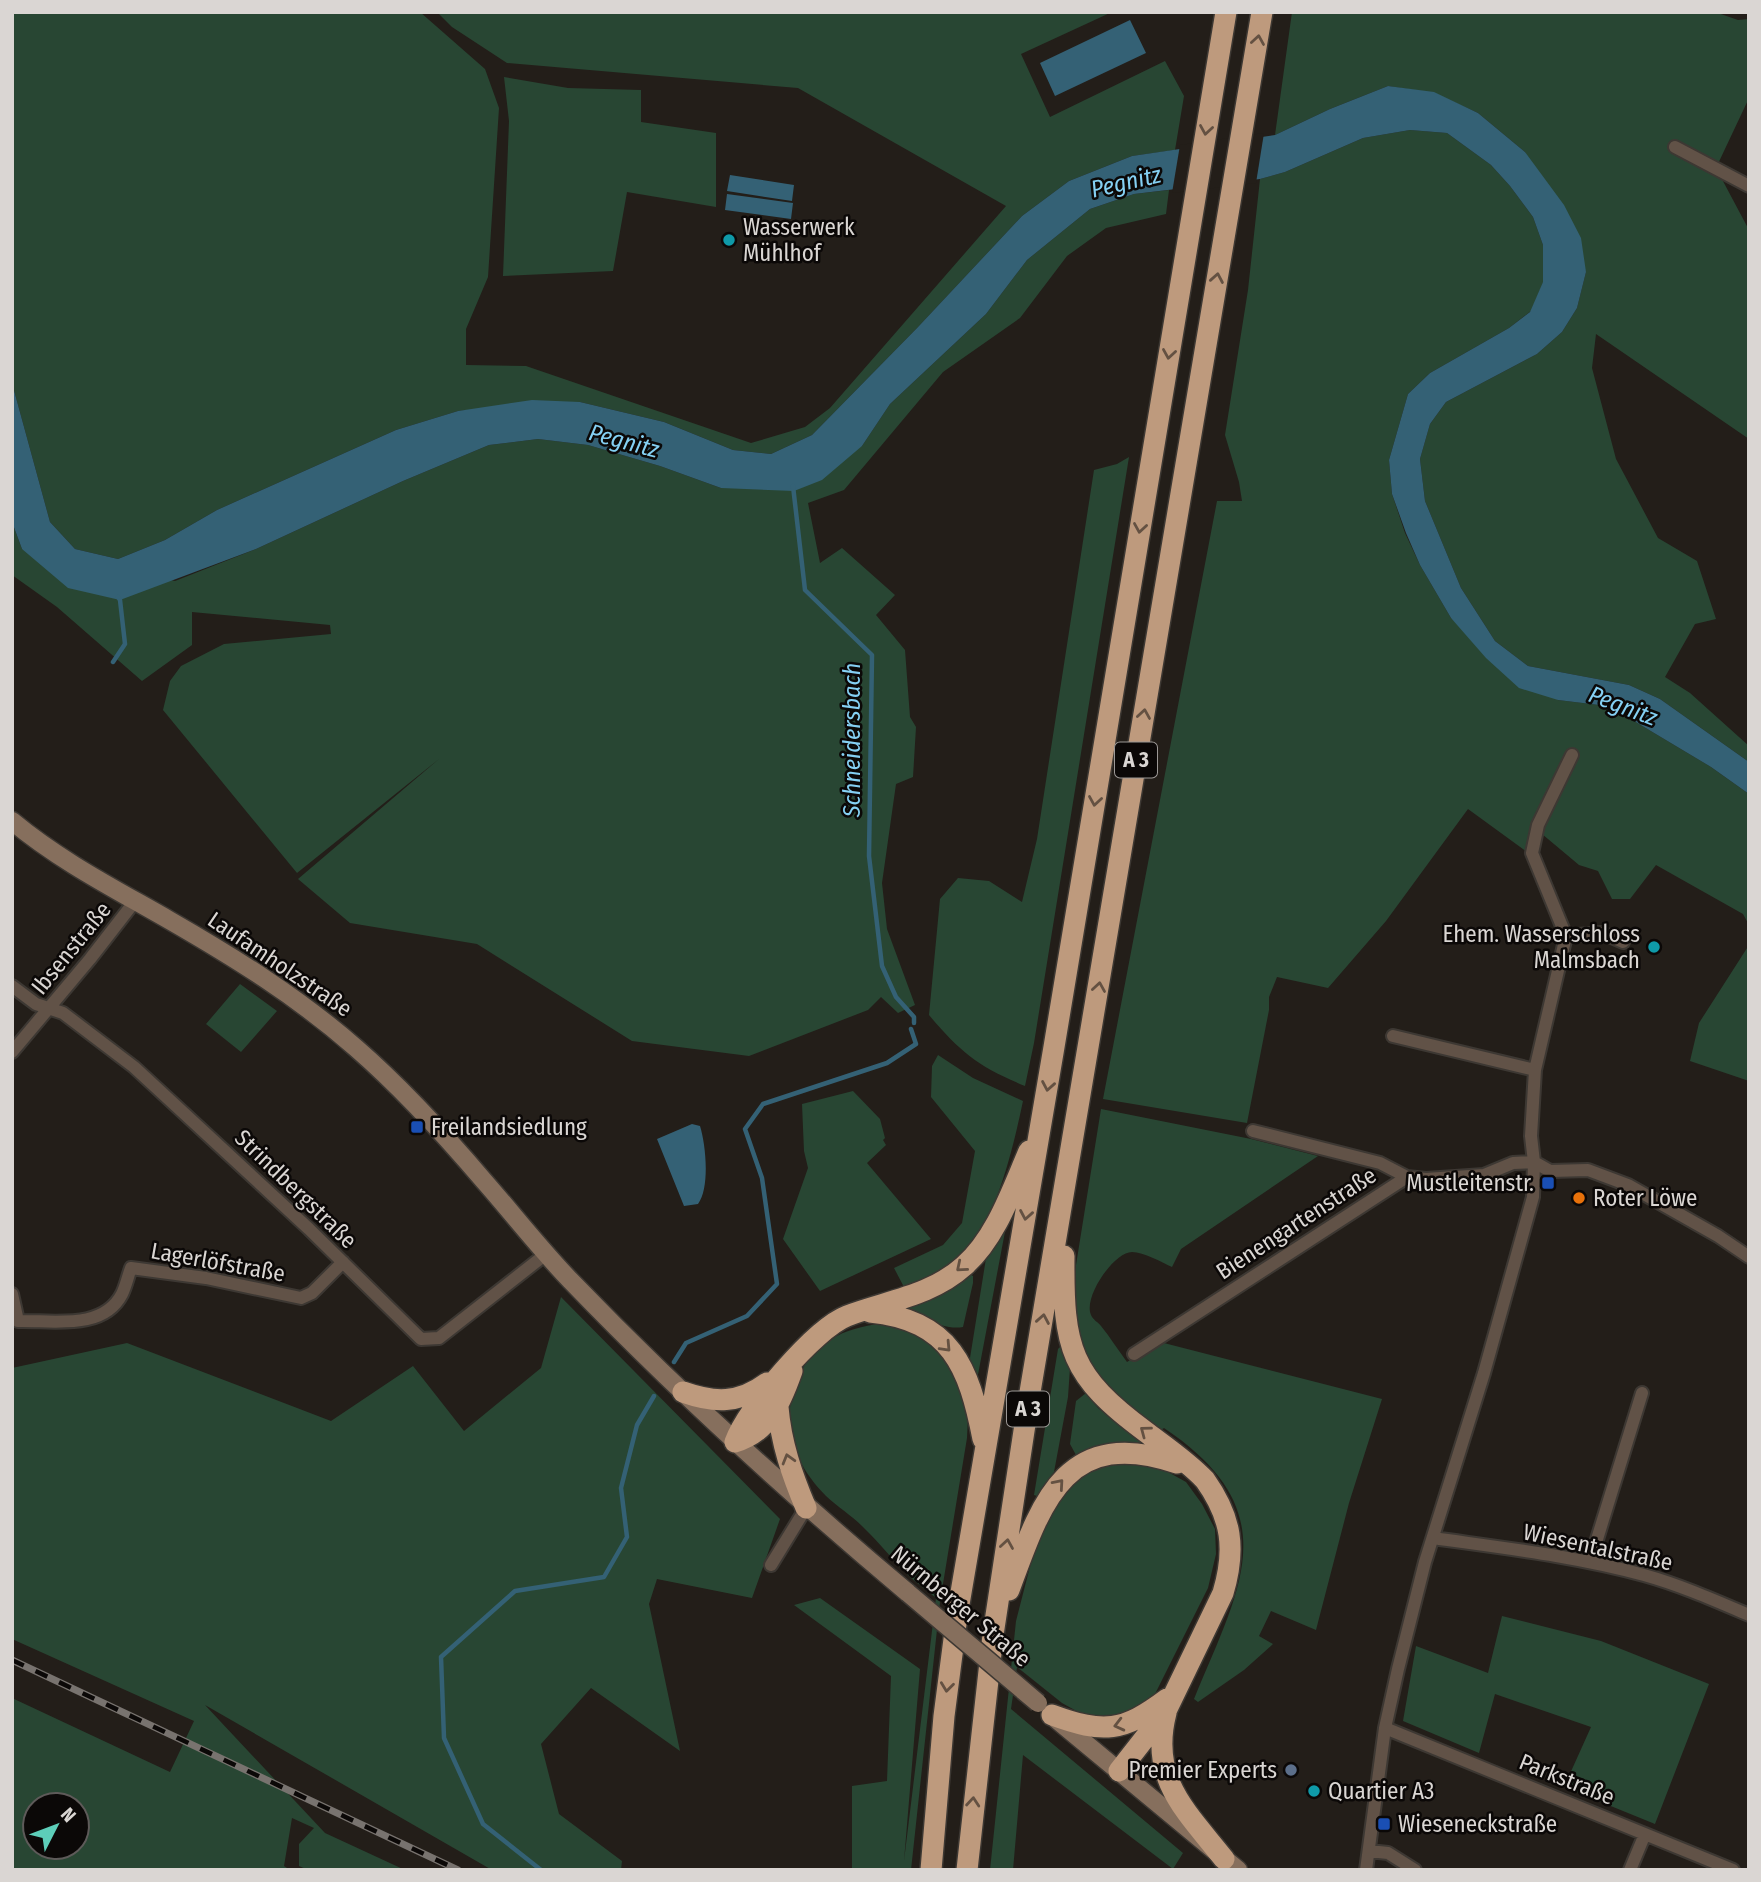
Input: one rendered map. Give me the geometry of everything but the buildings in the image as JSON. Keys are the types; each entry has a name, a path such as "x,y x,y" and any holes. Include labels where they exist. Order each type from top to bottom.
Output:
{"highway":[{"name":"A 3","path":"931,1870 944,1716 957,1616 1226,12"},
{"name":"A 3","path":"967,1870 993,1635 1029,1398 1262,12"},
{"path":"735,1442 752,1410 811,1342 834,1322 932,1287 962,1268 976,1254 998,1219 1041,1124"},
{"path":"1066,1184 1064,1290 1069,1340 1076,1359 1085,1376 1115,1408 1199,1473 1217,1496 1226,1514 1231,1544 1231,1560 1223,1593 1177,1691 1166,1711 1119,1771"},
{"path":"864,1312 901,1316 915,1321 950,1349 972,1389 985,1450"},
{"path":"682,1392 700,1398 730,1401 758,1390 796,1360"},
{"path":"735,1442 754,1434 778,1407 796,1360"},
{"path":"778,1407 787,1458 806,1508"},
{"path":"993,1635 1025,1546 1051,1492 1082,1463 1115,1453 1148,1454 1199,1473"},
{"path":"1045,1709 1081,1725 1107,1728 1139,1718 1177,1691"},
{"path":"1166,1711 1161,1747 1164,1771 1180,1802 1231,1864"}],"main road":[{"name":"Laufamholzstraße","path":"12,821 73,865 260,974 346,1039 460,1153 546,1254 660,1370"},
{"name":"Nürnberger Straße","path":"660,1370 806,1508 1231,1864"}],"street":[{"path":"1675,147 1749,186"},
{"path":"1366,1870 1385,1728 1433,1538 1533,1197 1534,1162 1531,1136 1535,1070 1566,936 1532,853 1538,825 1572,755"},
{"name":"Ibsenstraße","path":"12,1052 135,901"},
{"path":"1566,936 1602,933 1623,942"},
{"name":"Strindbergstraße","path":"12,986 36,1004 63,1013 83,1026 144,1075 421,1339 439,1338 546,1254"},
{"path":"1393,1036 1535,1070"},
{"path":"1253,1132 1380,1163 1407,1177"},
{"path":"1534,1162 1550,1171 1588,1170 1628,1185 1718,1236 1749,1257"},
{"name":"Bienengartenstraße","path":"1134,1354 1407,1177 1426,1179 1484,1175 1513,1163 1534,1162"},
{"name":"Lagerlöfstraße","path":"12,1294 18,1321 83,1320 105,1314 122,1295 131,1268 206,1278 301,1298 312,1293 343,1262"},
{"path":"1590,1562 1642,1393"},
{"path":"771,1564 806,1508"},
{"name":"Wiesentalstraße","path":"1433,1538 1590,1562 1693,1590 1749,1615"},
{"name":"Parkstraße","path":"1385,1728 1733,1870"},
{"path":"1630,1870 1645,1834"},
{"path":"1369,1851 1388,1853 1415,1870"}],"green space":[{"path":"12,12 420,12 485,69 499,108 488,277 466,329 466,365 526,366 751,443 805,427 830,408 1006,206 798,88 507,63 452,27 437,12 1112,12 1021,54 1050,117 1165,61 1184,96 1175,150 1132,156 1069,181 1022,216 812,435 771,454 733,450 664,422 580,402 458,411 396,430 217,510 165,540 118,559 75,549 50,522 12,383"},
{"path":"1292,12 1715,12 1738,20 1749,19 1749,98 1716,168 1749,230 1749,439 1596,334 1592,368 1616,459 1658,538 1697,561 1716,619 1695,624 1665,677 1690,693 1749,746 1749,762 1660,699 1629,685 1528,666 1495,641 1461,588 1425,501 1420,459 1430,424 1446,402 1537,354 1562,332 1577,308 1586,272 1525,152 1478,113 1434,93 1388,86 1275,135"},
{"path":"504,77 568,88 641,90 641,122 716,133 716,207 627,192 613,271 503,276 509,121"},
{"path":"1410,130 1447,133 1491,165 1510,186 1533,217 1543,245 1543,283 1531,311 1509,328 1430,373 1408,394 1389,460 1392,494 1405,533 1451,618 1558,700 1599,705 1624,715 1711,767 1749,794 1749,925 1743,914 1656,865 1630,899 1612,899 1598,871 1579,865 1542,834 1572,748 1539,809 1527,852 1468,809 1386,921 1328,988 1277,977 1269,997 1269,1010 1247,1123 1103,1099 1217,501 1242,501 1225,435 1248,290 1260,179 1285,172 1363,138"},
{"path":"1169,190 1166,214 1106,228 1067,256 1020,318 943,372 844,490 808,503 820,563 842,548 895,595 876,615 905,650 910,717 916,727 913,777 896,784 882,883 887,929 915,1005 898,1013 881,997 868,1010 749,1056 632,1041 477,944 350,923 298,879 439,759 297,873 163,710 170,681 181,666 224,644 331,634 330,625 192,612 192,645 142,681 57,607 12,575 12,522 22,549 175,581 256,549 403,481 489,445 538,439 588,445 660,466 721,488 862,446 890,404 986,314 1027,260 1090,209 1134,194"},
{"path":"1129,457 1025,1086 972,1058 929,1015 940,899 958,878 989,881 1022,902 1037,839 1094,470 1117,464"},
{"path":"1749,945 1749,1081 1690,1061 1699,1023"},
{"path":"240,984 277,1011 241,1052 206,1024"},
{"path":"938,1055 973,1078 1023,1101 1014,1142 992,1210 971,1249 948,1271 905,1289 894,1268 943,1245 962,1223 975,1151 931,1097 932,1066"},
{"path":"853,1091 880,1119 885,1138 883,1140 886,1145 867,1163 931,1239 820,1291 783,1239 808,1168 804,1151 802,1104"},
{"path":"1101,1109 1251,1139 1318,1156 1181,1249 1172,1267 1147,1255 1132,1252 1117,1259 1109,1267 1096,1287 1090,1307 1091,1315 1127,1362 1160,1342 1382,1399 1349,1503 1316,1630 1271,1611 1259,1636 1273,1644 1244,1670 1198,1702 1194,1699 1238,1586 1243,1553 1241,1521 1228,1490 1203,1459 1164,1428 1161,1430 1103,1387 1076,1341 1072,1290"},
{"path":"1007,1221 977,1380 970,1358 987,1252"},
{"path":"968,1273 973,1276 973,1283 963,1327 947,1327 899,1306"},
{"path":"561,1297 780,1519 752,1598 657,1579 649,1604 680,1751 591,1688 541,1744 559,1814 622,1861 621,1870 492,1870 205,1705 325,1833 405,1870 308,1870 299,1866 299,1844 314,1828 292,1818 284,1866 290,1870 12,1870 12,1698 170,1772 194,1721 12,1639 12,1368 127,1343 331,1421 413,1366 464,1431 541,1368"},
{"path":"888,1323 929,1338 962,1380 968,1417 967,1438 940,1602 911,1870 852,1870 852,1786 887,1781 891,1676 794,1605 820,1598 920,1669 904,1861 936,1598 911,1578 869,1533 814,1483 804,1469 792,1439 790,1407 800,1374 816,1351 836,1336 848,1331"},
{"path":"1060,1347 1070,1368 1068,1397 1054,1472 1037,1496 1034,1495"},
{"path":"1086,1393 1098,1408 1145,1443 1102,1445 1076,1455 1070,1444 1076,1401"},
{"path":"1115,1462 1148,1465 1186,1482 1215,1529 1216,1554 1208,1588 1155,1694 1140,1708 1126,1715 1098,1718 1080,1713 1062,1703 1017,1667 1011,1709 1183,1853 1173,1869 1023,1755 1013,1870 990,1870 1016,1621 1035,1547 1053,1505 1085,1472"},
{"path":"1502,1616 1601,1641 1709,1684 1655,1824 1564,1787 1591,1727 1495,1694 1479,1753 1403,1721 1416,1646 1488,1673"}],"water":[{"path":"1130,20 1146,53 1055,96 1040,63"},
{"name":"Pegnitz","path":"1388,86 1434,92 1478,113 1525,152 1564,205 1581,238 1586,272 1577,308 1562,332 1537,354 1446,402 1430,424 1420,459 1425,501 1461,588 1495,641 1528,666 1629,685 1660,699 1749,762 1749,794 1711,767 1624,715 1599,705 1558,700 1519,688 1486,658 1451,618 1420,565 1392,494 1389,460 1408,394 1430,373 1509,328 1530,312 1543,282 1543,245 1533,217 1491,165 1447,133 1410,130 1363,138 1285,172 1260,179 1134,194 1090,209 1027,260 986,314 890,404 862,446 822,480 794,491 721,488 660,466 588,445 538,439 489,445 403,481 256,549 120,600 68,588 22,549 12,522 12,383 50,522 75,549 118,559 165,540 217,510 396,430 458,411 532,400 580,402 664,422 733,450 771,454 812,435 1022,216 1069,181 1132,156 1275,135"},
{"path":"730,175 794,185 792,201 727,191"},
{"path":"727,194 793,203 791,219 725,210"},
{"path":"692,1124 700,1126 702,1134 705,1155 704,1188 698,1204 684,1206 657,1139"}],"pier":[{"path":"1264,133 1256,183 1172,193 1180,145"}],"waterway":[{"name":"Schneidersbach","path":"793,486 805,590 872,655 869,856 882,966 896,997 914,1017 914,1023"},
{"path":"113,662 125,644 118,597"},
{"name":"Schneidersbach","path":"674,1362 686,1343 747,1316 777,1284 762,1178 745,1129 763,1104 887,1063 916,1044 911,1029"},
{"name":"Schneidersbach","path":"541,1870 483,1824 444,1738 441,1657 515,1591 604,1577 627,1537 621,1488 637,1425 654,1396"}],"railway":[{"path":"12,1660 458,1870"}],"place":[{"name":"Wasserwerk Mühlhof","path":"729,240"},
{"name":"Ehem. Wasserschloss Malmsbach","path":"1654,947"},
{"name":"Freilandsiedlung","path":"417,1127"},
{"name":"Mustleitenstr.","path":"1548,1183"},
{"name":"Roter Löwe","path":"1579,1198"},
{"name":"Premier Experts","path":"1291,1770"},
{"name":"Quartier A3","path":"1314,1791"},
{"name":"Wieseneckstraße","path":"1384,1824"}]}
